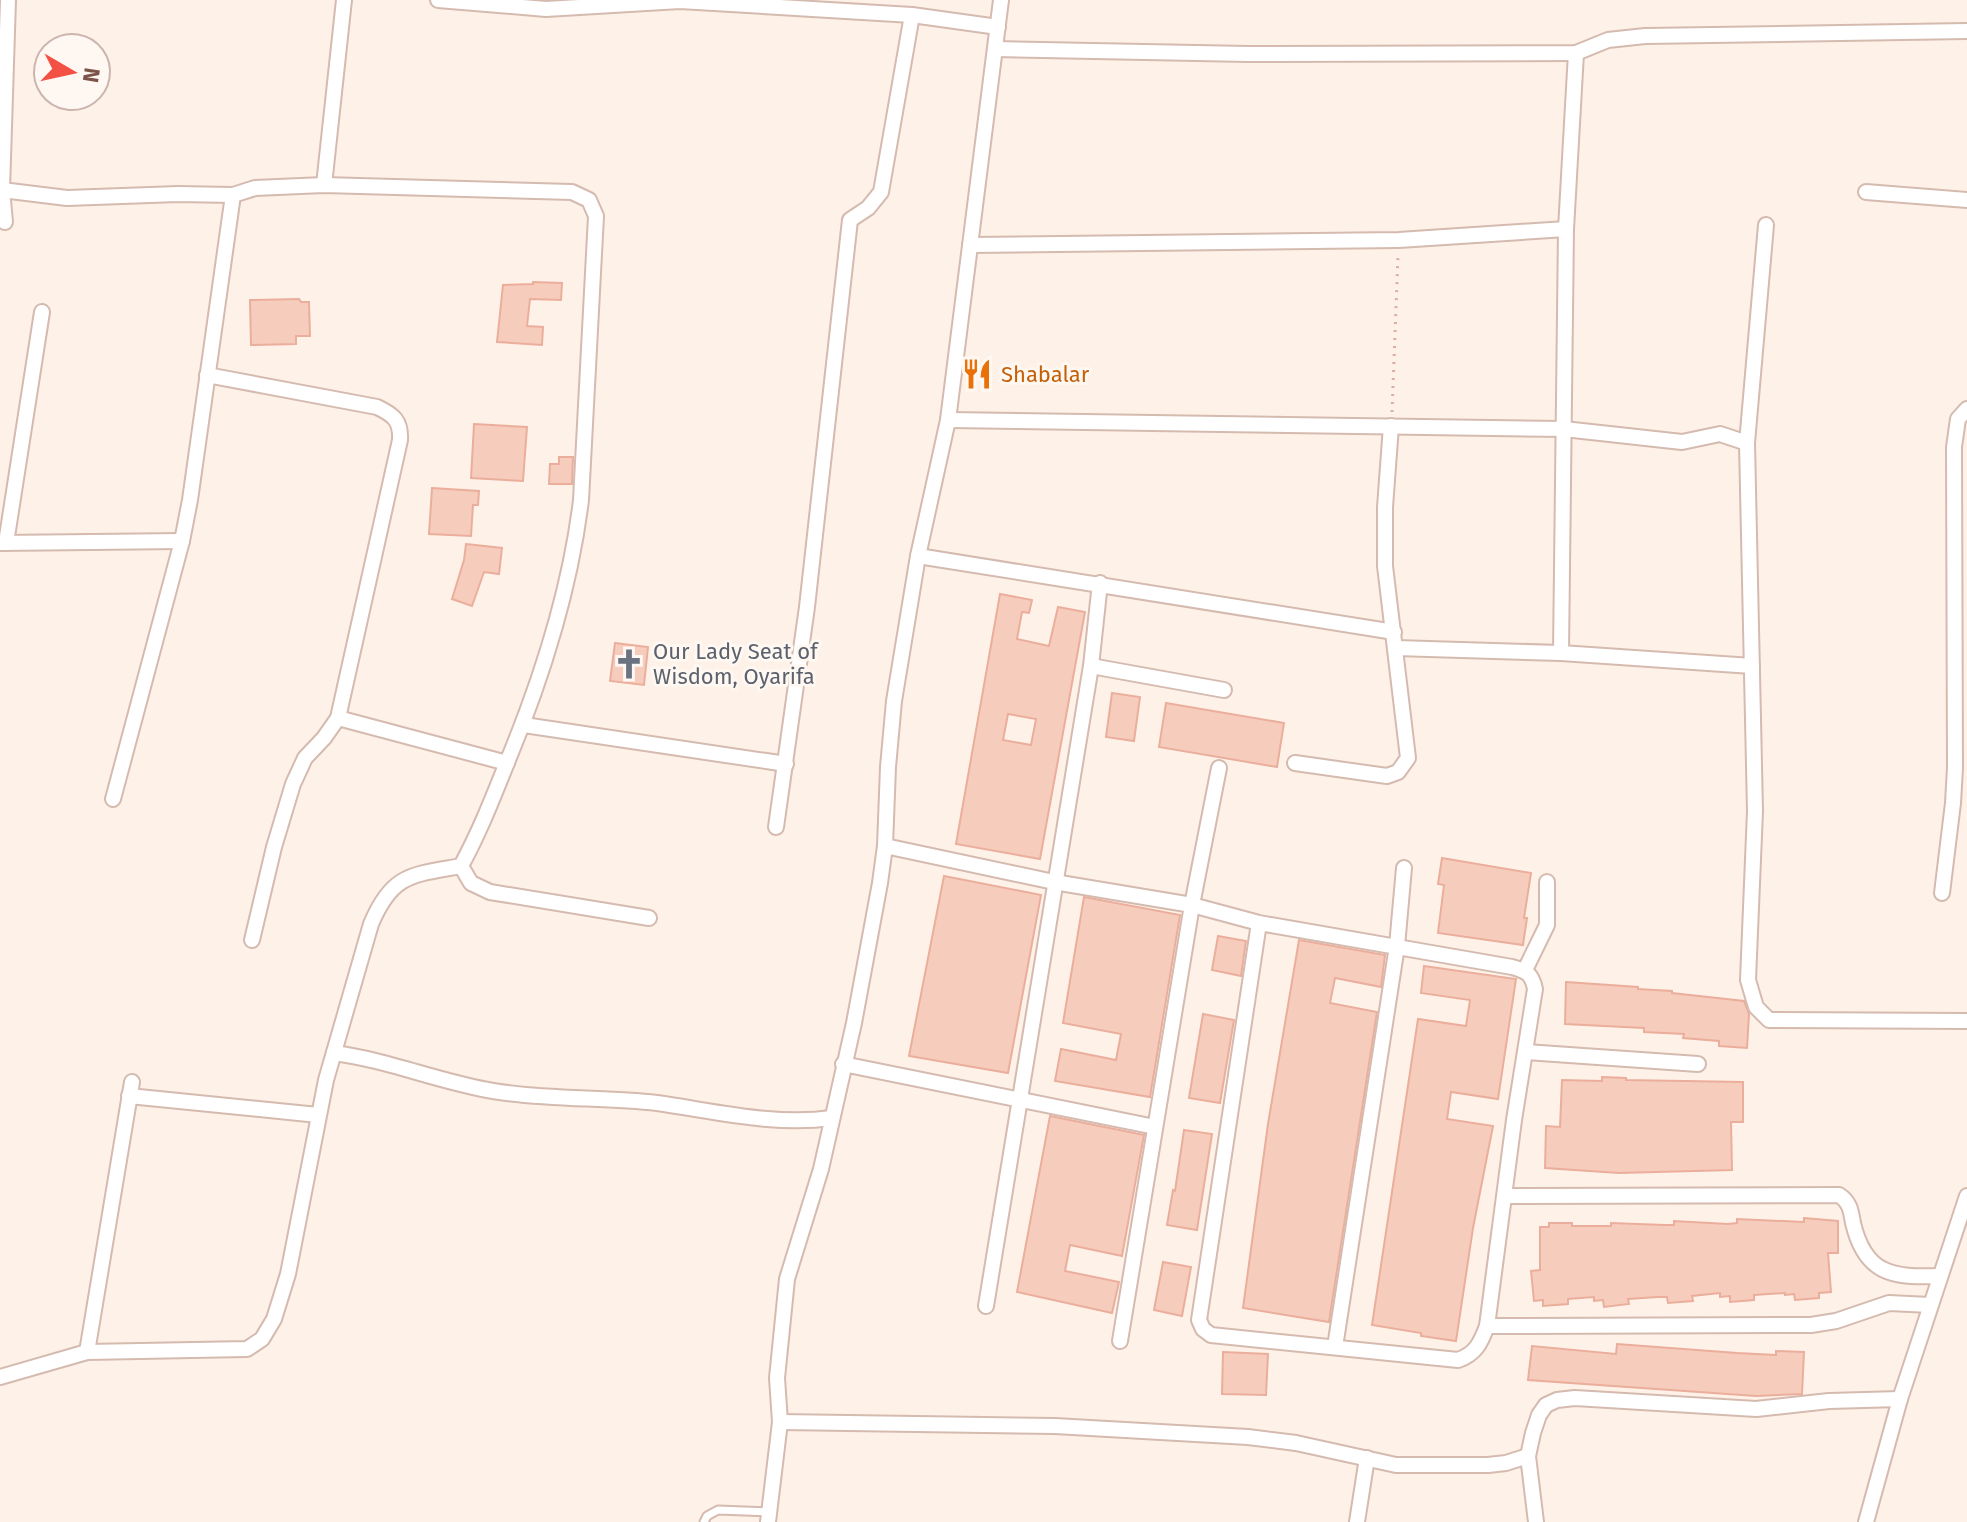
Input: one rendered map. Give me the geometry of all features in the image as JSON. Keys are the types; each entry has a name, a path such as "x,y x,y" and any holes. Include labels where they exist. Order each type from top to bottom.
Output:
{"street":[{"path":"5,222 2,190 8,0"},
{"path":"324,185 344,0"},
{"path":"438,0 546,9 680,1 912,15 998,27"},
{"path":"768,1517 780,1422 777,1378 787,1279 814,1193 854,1023 885,846 894,701 918,556 948,420 1001,0"},
{"path":"776,827 850,220 868,208 881,192 912,15"},
{"path":"996,49 1248,54 1576,53 1608,40 1645,36 1967,31"},
{"path":"1561,653 1566,229 1576,53"},
{"path":"0,1377 87,1352 247,1349 262,1339 274,1319 288,1274 318,1115 371,924 380,902 392,887 406,878 461,866 478,835 524,725 557,620 576,540 581,500 596,216 589,200 572,192 324,185 255,188 233,195 67,198 2,190"},
{"path":"1866,192 1967,200"},
{"path":"113,799 182,541 233,195"},
{"path":"1766,225 1747,443 1755,811 1748,980 1756,1007 1769,1020 1967,1021"},
{"path":"970,245 1399,240 1566,229"},
{"path":"42,312 3,543 182,541"},
{"path":"207,375 377,407 392,414 401,425 338,718 305,758 293,784 252,940"},
{"path":"1942,893 1955,768 1954,447 1958,419 1967,409"},
{"path":"948,420 1564,429 1682,442 1720,434 1747,443"},
{"path":"1295,763 1387,776 1398,772 1408,758 1385,566 1385,507 1391,426"},
{"path":"918,556 1394,632"},
{"path":"986,1306 1091,666 1100,583"},
{"path":"1396,648 1561,653 1752,666"},
{"path":"1091,666 1224,690"},
{"path":"338,718 507,763"},
{"path":"524,725 786,764"},
{"path":"1120,1341 1192,905 1219,768"},
{"path":"885,846 1054,882 1192,905 1259,923 1525,970 1532,976 1535,989 1487,1326 1479,1346 1468,1357 1458,1360 1211,1335 1203,1329 1199,1320 1259,923"},
{"path":"461,866 471,883 490,892 649,918"},
{"path":"1335,1347 1397,946 1404,868"},
{"path":"1525,970 1547,925 1547,882"},
{"path":"1526,1052 1698,1064"},
{"path":"334,1053 370,1058 471,1087 510,1094 656,1103 781,1119 809,1121 832,1118"},
{"path":"843,1064 1155,1127"},
{"path":"87,1352 131,1089 318,1115"},
{"path":"1506,1196 1839,1195 1850,1207 1862,1251 1877,1267 1893,1274 1940,1276"},
{"path":"1866,1522 1900,1399 1967,1196"},
{"path":"1487,1326 1811,1325 1836,1321 1889,1303 1930,1305"},
{"path":"1536,1522 1528,1456 1539,1415 1546,1405 1557,1400 1575,1398 1756,1409 1829,1401 1900,1399"},
{"path":"780,1422 1055,1426 1178,1432 1296,1443 1396,1465 1488,1465 1528,1456"},
{"path":"1357,1522 1367,1458"}],"lane":[{"path":"704,1522 707,1516 718,1510 768,1517"}],"path":[{"path":"1391,426 1399,240"}],"building":[{"path":"562,283 561,300 530,299 527,326 543,327 542,345 497,342 503,285"},
{"path":"299,299 309,302 310,336 296,336 296,344 251,345 250,300"},
{"path":"474,424 527,427 523,481 471,478"},
{"path":"559,457 573,457 572,484 549,484 550,464 559,464"},
{"path":"432,488 479,491 478,505 473,505 471,536 429,534"},
{"path":"466,544 502,548 499,574 484,572 472,606 452,599"},
{"path":"1000,594 1032,600 1029,613 1022,612 1017,639 1049,646 1058,607 1085,612 1040,859 956,844","holes":["1008,714 1036,719 1031,745 1003,740"]},
{"name":"Our Lady Seat of Wisdom, Oyarifa","path":"615,643 648,647 644,685 610,681"},
{"path":"1112,693 1140,697 1134,741 1106,737"},
{"path":"1166,703 1284,723 1277,767 1159,747"},
{"path":"1442,858 1531,873 1523,945 1438,933 1444,885 1438,884"},
{"path":"944,876 1041,895 1008,1073 909,1056"},
{"path":"1084,897 1180,915 1150,1097 1055,1081 1061,1049 1116,1060 1121,1034 1063,1023"},
{"path":"1218,936 1246,941 1241,976 1212,970"},
{"path":"1299,940 1385,955 1381,987 1335,978 1330,1003 1377,1012 1329,1322 1243,1308 1268,1124"},
{"path":"1424,966 1516,979 1498,1099 1451,1092 1447,1119 1493,1126 1473,1228 1456,1341 1372,1325 1418,1019 1466,1026 1470,1000 1421,993"},
{"path":"1566,982 1638,987 1744,1001 1749,1014 1747,1048 1719,1046 1719,1041 1683,1038 1684,1034 1644,1032 1644,1028 1565,1024"},
{"path":"1203,1014 1234,1020 1220,1103 1189,1098"},
{"path":"1602,1077 1743,1082 1743,1122 1731,1122 1732,1170 1619,1173 1545,1168 1546,1126 1560,1127 1562,1080 1602,1081"},
{"path":"1050,1116 1144,1135 1122,1256 1070,1245 1065,1271 1119,1282 1112,1313 1017,1292"},
{"path":"1184,1130 1212,1134 1197,1230 1167,1225"},
{"path":"1804,1218 1838,1221 1838,1253 1828,1253 1831,1292 1819,1293 1819,1298 1795,1300 1794,1294 1785,1293 1754,1295 1754,1300 1730,1302 1730,1296 1720,1297 1720,1293 1692,1296 1693,1301 1668,1303 1667,1297 1628,1299 1629,1304 1604,1307 1603,1300 1594,1301 1594,1297 1568,1299 1568,1304 1543,1306 1543,1300 1534,1301 1531,1271 1540,1270 1540,1227 1549,1227 1549,1223 1572,1223 1572,1226 1611,1226 1611,1223 1674,1225 1674,1221 1728,1224 1737,1223 1737,1219 1804,1222"},
{"path":"1163,1262 1191,1267 1182,1316 1154,1310"},
{"path":"1617,1344 1776,1355 1776,1351 1804,1352 1802,1394 1756,1396 1528,1380 1532,1346 1616,1354"},
{"path":"1223,1352 1268,1354 1266,1395 1222,1394"}],"place":[{"name":"Shabalar","path":"977,374"},
{"name":"Our Lady Seat of Wisdom, Oyarifa","path":"629,664"}]}
